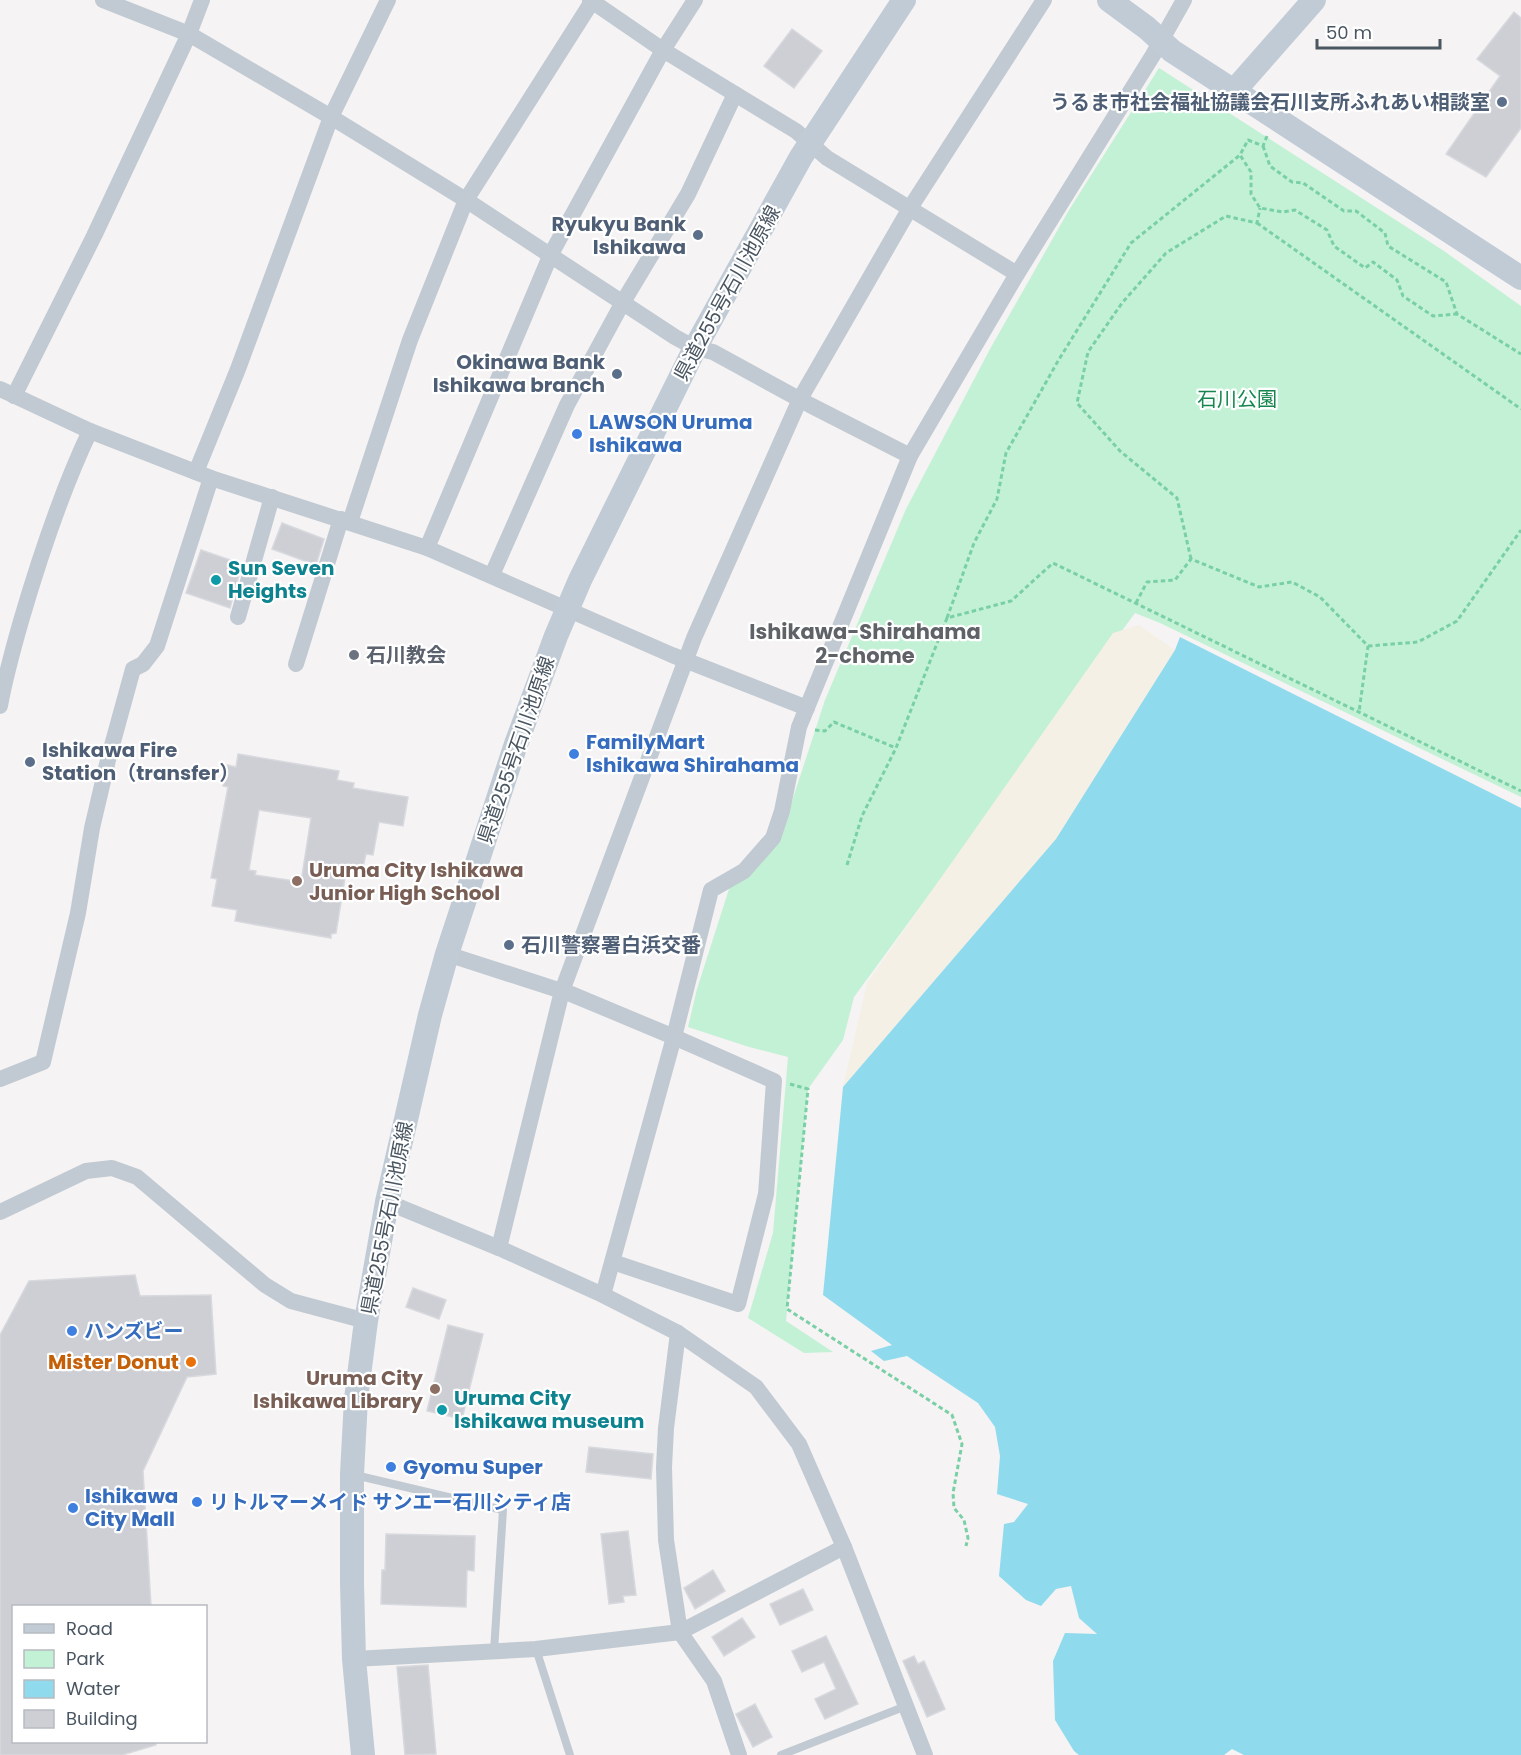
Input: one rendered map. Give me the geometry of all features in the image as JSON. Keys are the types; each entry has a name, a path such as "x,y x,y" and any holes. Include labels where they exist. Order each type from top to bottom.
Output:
{"main road":[{"name":"県道255号石川池原線","path":"363,1755 354,1659 352,1584 352,1474 356,1399 366,1321 387,1202 430,1016 447,954 516,744 568,609 695,348 811,143 904,0"},
{"path":"1109,0 1147,28 1172,51 1521,278"},
{"path":"1234,91 1314,0"}],"street":[{"path":"103,0 189,34 466,200 675,337 695,348 713,352 910,456"},
{"path":"202,0 189,34 94,236 7,393 90,431 203,475 427,548 685,660 807,708"},
{"path":"0,1079 44,1062 78,913 92,828 133,669 142,664 157,646 203,475 238,369 331,117 388,0"},
{"path":"296,663 410,340 466,200 592,0 663,50 796,131 827,158 1017,274"},
{"path":"427,548 551,254 663,50 695,0"},
{"path":"499,1248 562,991 685,660 800,399 910,208 1044,0"},
{"path":"603,1295 674,1036 711,890 744,871 773,838 782,811 799,727 910,456 1017,274 1184,0"},
{"path":"492,575 567,405 623,302 688,194 735,94"},
{"path":"0,706 4,683 34,576 62,494 90,431"},
{"path":"238,617 272,497"},
{"path":"447,954 562,991 674,1036 774,1081 766,1194 738,1304 613,1262"},
{"path":"0,1212 86,1171 112,1168 137,1177 265,1285 291,1301 366,1321"},
{"path":"387,1202 499,1248 603,1295 678,1333 756,1387 799,1444 844,1546 925,1755"},
{"path":"678,1333 666,1428 664,1467 666,1540 680,1632 714,1682 739,1755"},
{"path":"354,1659 536,1649 680,1632 844,1546"}],"lane":[{"path":"352,1474 503,1510 494,1651"},
{"path":"536,1649 570,1755"},
{"path":"781,1755 906,1706"}],"path":[{"path":"1270,129 1263,146 1270,166 1292,182 1303,183 1344,211 1356,211 1385,233 1388,246 1446,282 1457,314"},
{"path":"847,865 862,816 896,748 974,543 997,499 1006,453 1058,361 1131,243 1240,155 1248,140 1263,146"},
{"path":"1240,155 1251,172 1251,194 1260,208 1257,223"},
{"path":"1260,208 1283,212 1295,210 1327,230 1334,246 1365,268 1373,262 1397,280 1403,296 1433,316 1457,314 1521,354"},
{"path":"1191,559 1177,498 1120,451 1077,403 1088,352 1122,303 1166,253 1226,216 1257,223 1521,409"},
{"path":"1368,646 1418,642 1457,621 1521,530"},
{"path":"1136,603 1148,582 1175,580 1191,559"},
{"path":"1191,559 1259,587 1292,582 1320,597 1368,646"},
{"path":"947,618 1011,601 1053,563 1521,791"},
{"path":"1359,712 1368,646"},
{"path":"810,730 825,730 834,722 896,748"},
{"path":"774,1081 808,1089 787,1310 952,1415 962,1444 956,1468 954,1508 964,1520 968,1538 966,1546"}],"green space":[{"name":"石川公園","path":"1159,68 1444,251 1521,306 1521,797 1135,613 854,997 843,1040 808,1089 786,1321 833,1352 804,1353 748,1318 773,1233 788,1057 688,1027 697,989 729,889 780,838 825,700 906,509 990,349 1069,210"}],"sand":[{"path":"1139,625 1175,650 1056,839 843,1087 867,983 1113,633"}],"water":[{"path":"1180,637 1521,808 1521,1755 1244,1755 1232,1749 1224,1755 1079,1755 1074,1751 1055,1720 1053,1661 1065,1633 1097,1634 1079,1618 1071,1586 1056,1589 1041,1606 1026,1600 999,1576 1004,1524 1014,1522 1028,1504 997,1494 1000,1456 995,1427 978,1403 907,1356 884,1361 871,1351 892,1345 823,1295 843,1087 1056,839 1175,650"}],"building":[{"name":"うるま市社会福祉協議会石川支所ふれあい相談室","path":"1514,12 1521,18 1521,128 1486,177 1446,154 1500,76 1477,59"},
{"path":"792,29 822,51 794,88 764,66"},
{"path":"282,523 324,539 316,565 272,549"},
{"name":"Sun Seven Heights","path":"201,550 242,564 230,608 186,593"},
{"path":"238,754 339,771 337,780 354,783 353,788 408,797 403,826 379,822 373,855 366,854 363,867 347,865 336,933 331,934 331,938 235,921 237,910 212,906 217,879 211,878 228,787 223,786 227,765 236,767","holes":["259,810 311,818 301,882 255,875 256,871 249,870"]},
{"name":"Ishikawa City Mall","path":"135,1275 140,1296 211,1295 216,1374 187,1377 143,1471 151,1605 12,1605 12,1743 156,1743 156,1745 122,1755 0,1755 0,1335 29,1281"},
{"path":"413,1288 446,1300 439,1319 406,1307"},
{"path":"448,1325 483,1334 462,1419 427,1411"},
{"path":"589,1447 653,1454 651,1479 586,1472"},
{"path":"628,1531 636,1595 623,1596 624,1602 609,1604 601,1534"},
{"path":"386,1534 475,1536 474,1571 467,1570 466,1607 381,1604"},
{"path":"713,1570 725,1591 695,1609 684,1588"},
{"path":"803,1589 813,1610 780,1625 770,1604"},
{"path":"742,1618 755,1637 724,1656 712,1637"},
{"path":"826,1636 858,1704 825,1719 815,1699 836,1689 824,1662 802,1672 792,1651"},
{"path":"914,1656 918,1664 924,1661 945,1709 927,1717 903,1661"},
{"path":"428,1665 436,1754 405,1755 397,1667"},
{"path":"755,1704 772,1737 753,1747 736,1714"}],"place":[{"name":"うるま市社会福祉協議会石川支所ふれあい相談室","path":"1502,102"},
{"name":"Ryukyu Bank Ishikawa","path":"698,235"},
{"name":"Okinawa Bank Ishikawa branch","path":"617,374"},
{"name":"LAWSON Uruma Ishikawa","path":"577,434"},
{"name":"Sun Seven Heights","path":"216,580"},
{"name":"石川教会","path":"354,655"},
{"name":"FamilyMart Ishikawa Shirahama","path":"574,754"},
{"name":"Ishikawa Fire Station（transfer）","path":"30,762"},
{"name":"Uruma City Ishikawa Junior High School","path":"297,881"},
{"name":"石川警察署白浜交番","path":"509,945"},
{"name":"ハンズビー","path":"72,1331"},
{"name":"Mister Donut","path":"191,1362"},
{"name":"Uruma City Ishikawa Library","path":"435,1389"},
{"name":"Uruma City Ishikawa museum","path":"442,1410"},
{"name":"Gyomu Super","path":"391,1467"},
{"name":"リトルマーメイド サンエー石川シティ店","path":"197,1502"},
{"name":"Ishikawa City Mall","path":"73,1508"}],"district":[{"name":"Ishikawa-Shirahama 2-chome","path":"865,643"}]}
